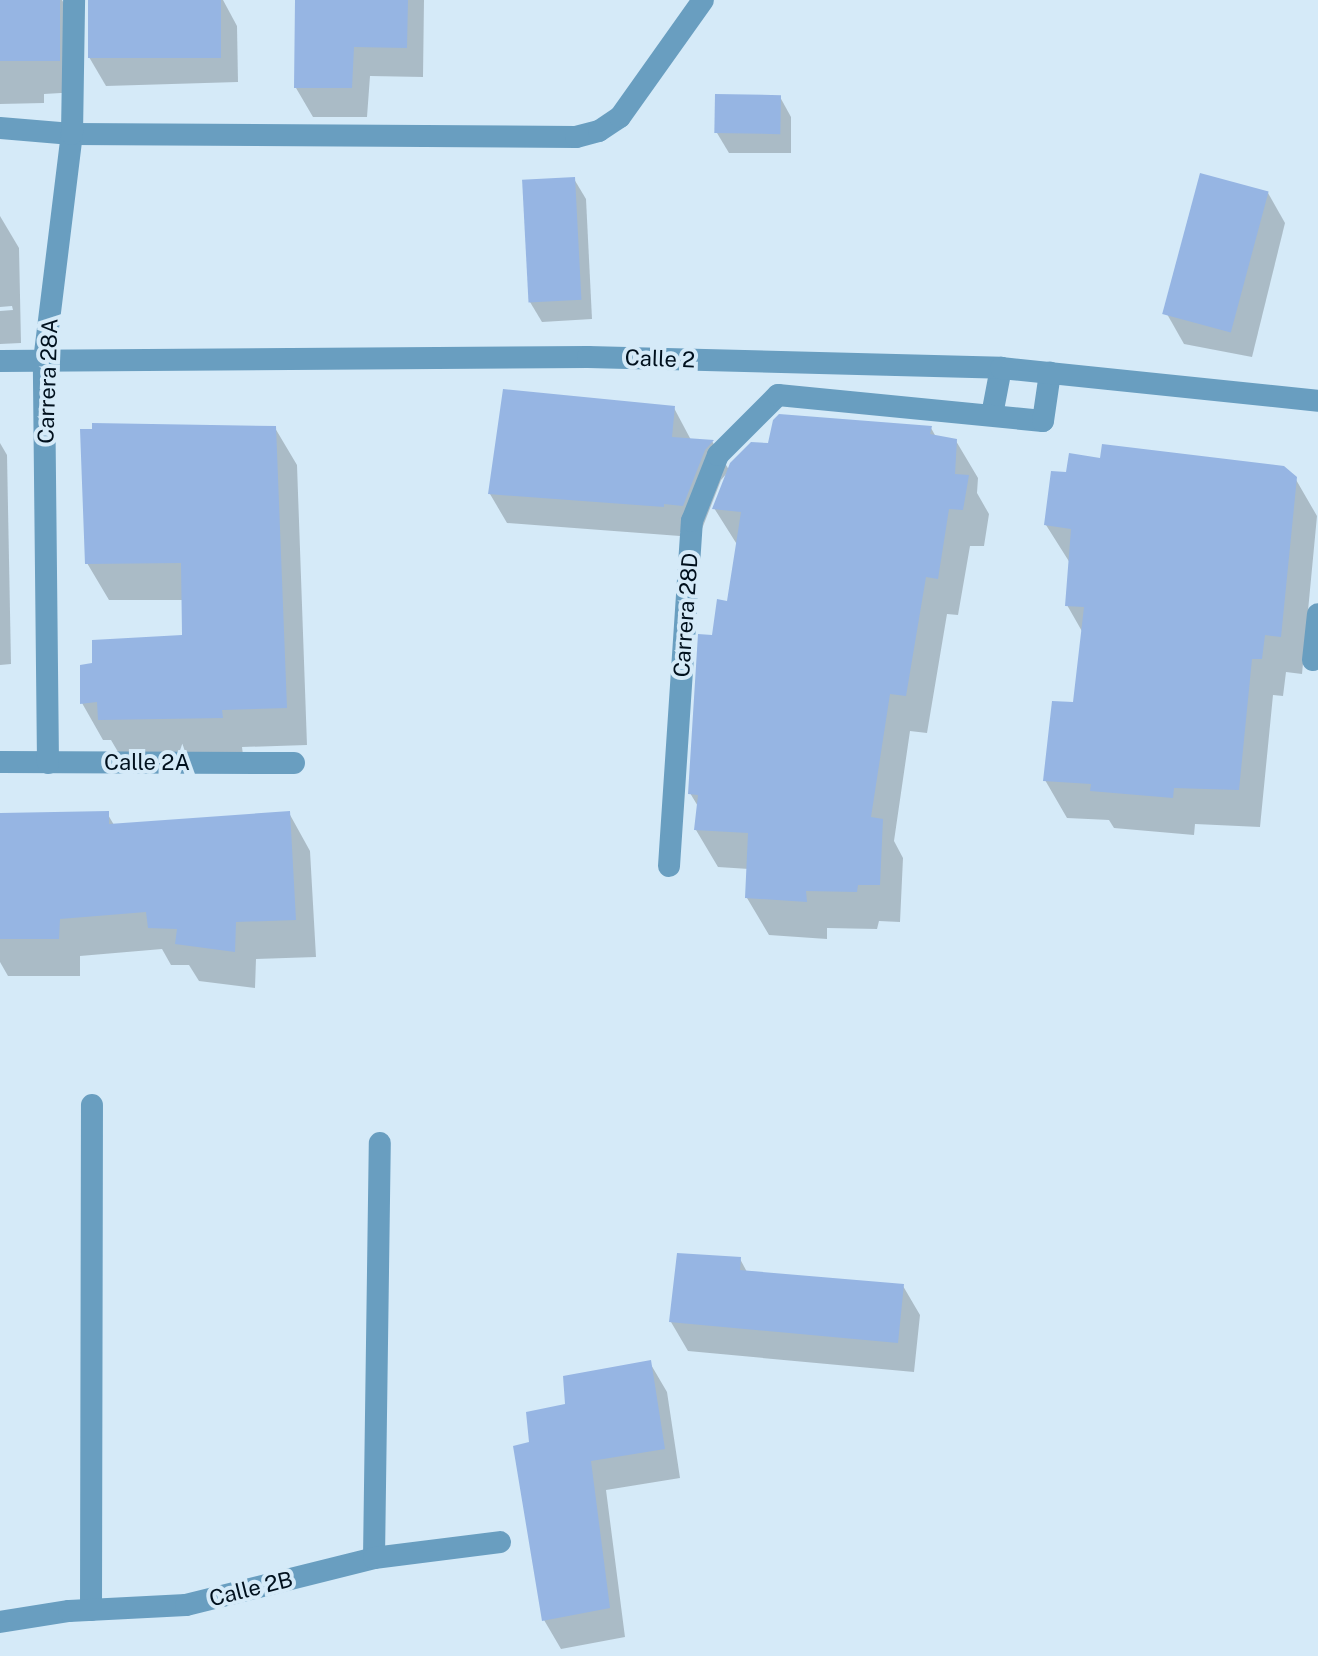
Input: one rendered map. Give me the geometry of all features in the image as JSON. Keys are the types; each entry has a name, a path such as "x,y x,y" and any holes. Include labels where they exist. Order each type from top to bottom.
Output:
{"street":[{"name":"Carrera 28A","path":"48,763 44,361 72,134 74,0"},
{"path":"0,128 72,134 576,137 599,131 620,117 703,0"},
{"name":"Calle 2","path":"0,361 588,357 1001,368 1318,401"},
{"path":"1001,368 992,415 1043,421 1050,373"},
{"name":"Carrera 28D","path":"669,866 692,521 718,455 778,395 992,415"},
{"path":"1313,660 1318,614"},
{"name":"Calle 2A","path":"0,762 294,763"},
{"path":"91,1610 92,1105"},
{"path":"374,1558 380,1143"},
{"name":"Calle 2B","path":"0,1622 91,1610 186,1605 374,1558 500,1542"}],"building":[{"path":"0,0 60,0 60,61 0,61"},
{"path":"88,0 221,0 221,58 88,58"},
{"path":"295,0 408,0 407,48 354,47 352,88 294,88"},
{"path":"715,94 781,95 780,134 714,133"},
{"path":"1200,173 1269,191 1231,332 1162,314"},
{"path":"575,177 581,300 529,303 522,180"},
{"path":"503,389 675,406 672,437 714,440 705,450 683,506 488,494"},
{"path":"779,414 932,426 930,434 957,439 955,474 969,475 963,510 949,509 938,579 926,577 906,696 890,694 871,817 883,819 880,885 858,885 857,892 806,891 807,902 745,898 748,833 694,830 698,795 688,794 698,634 712,635 717,599 727,601 741,512 712,509 730,463 751,442 768,443 773,420"},
{"path":"92,423 276,426 287,708 222,710 223,718 98,720 97,702 80,704 80,665 92,663 92,640 182,635 181,563 85,564 80,429 92,429"},
{"path":"1102,444 1284,466 1297,477 1281,637 1265,635 1262,659 1252,659 1239,790 1174,788 1173,798 1090,791 1091,784 1043,781 1052,701 1073,702 1084,607 1065,606 1071,529 1044,525 1051,471 1066,472 1069,453 1100,458"},
{"path":"109,811 109,824 290,811 296,920 236,922 235,952 175,944 177,929 148,928 146,912 60,919 59,939 0,939 0,813"},
{"path":"677,1253 741,1257 740,1270 904,1284 898,1343 669,1322"},
{"path":"651,1360 665,1449 591,1461 610,1608 542,1621 513,1446 529,1442 526,1412 565,1404 563,1376"}]}
